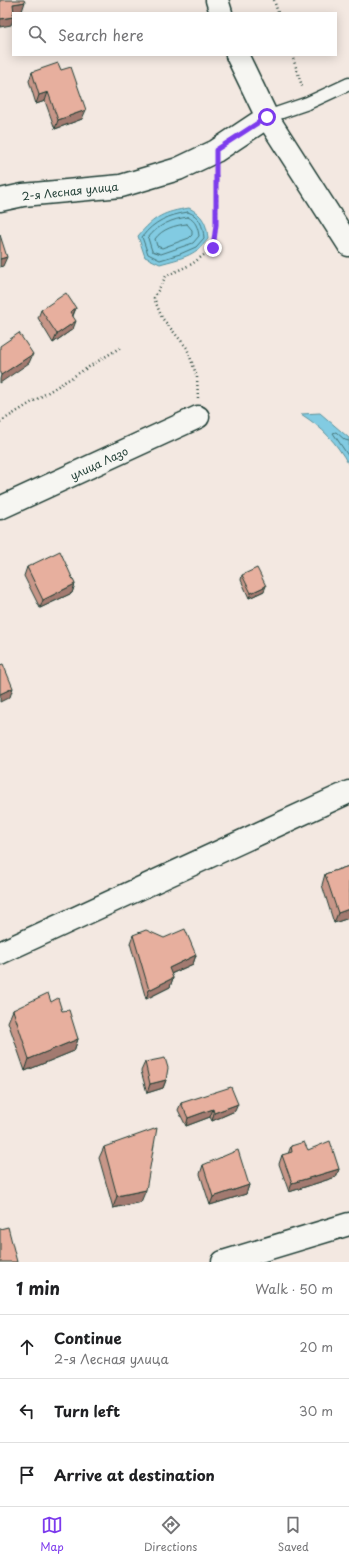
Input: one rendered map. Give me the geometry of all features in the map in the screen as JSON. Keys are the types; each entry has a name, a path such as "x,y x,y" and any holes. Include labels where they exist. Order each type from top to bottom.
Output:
{"street":[{"path":"216,0 221,12"},
{"path":"237,56 267,117 349,245"},
{"name":"2-я Лесная улица","path":"0,200 23,195 121,186 178,168 216,150 267,117"},
{"name":"улица Лазо","path":"0,508 198,418"},
{"path":"0,953 349,792"},
{"path":"223,1262 349,1224"}],"lane":[{"path":"267,117 308,103 349,84"}],"path":[{"path":"274,0 278,12"},
{"path":"292,56 308,103"},
{"path":"198,418 197,377 187,348 162,318 154,298 166,276 192,264 213,248 216,225 216,150"},
{"path":"0,422 121,347"}],"water":[{"path":"189,208 201,217 207,229 208,239 203,245 198,250 187,256 160,264 145,257 138,236 144,229 155,219 166,213"},
{"path":"320,413 349,438 349,465 339,449 328,436 301,414"}],"building":[{"path":"0,0 24,0 25,2 13,4 14,12 12,12 12,17 0,19"},
{"path":"58,63 61,70 71,67 86,110 58,120 48,92 39,95 32,72"},
{"path":"0,235 7,257 0,259"},
{"path":"66,293 76,308 70,312 76,321 57,334 41,310"},
{"path":"19,333 33,354 1,375 0,346"},
{"path":"60,551 75,584 43,600 27,567"},
{"path":"257,568 266,586 251,593 242,575"},
{"path":"3,664 13,688 0,694 0,665"},
{"path":"349,866 349,909 338,913 325,874"},
{"path":"185,929 196,955 169,968 173,978 149,990 133,935 146,930 164,938"},
{"path":"48,993 51,1002 58,998 62,1011 69,1010 78,1039 29,1059 13,1010"},
{"path":"165,1058 168,1068 166,1080 150,1084 145,1062"},
{"path":"231,1087 238,1104 214,1113 213,1109 188,1118 181,1103"},
{"path":"157,1128 146,1190 117,1196 104,1147"},
{"path":"330,1141 339,1169 292,1183 282,1155 292,1152 291,1146 304,1142 308,1150"},
{"path":"238,1150 249,1185 213,1197 203,1165"},
{"path":"8,1227 17,1262 0,1262 0,1229"}],"route":[{"path":"213,248 216,225 216,150 267,117"}]}
